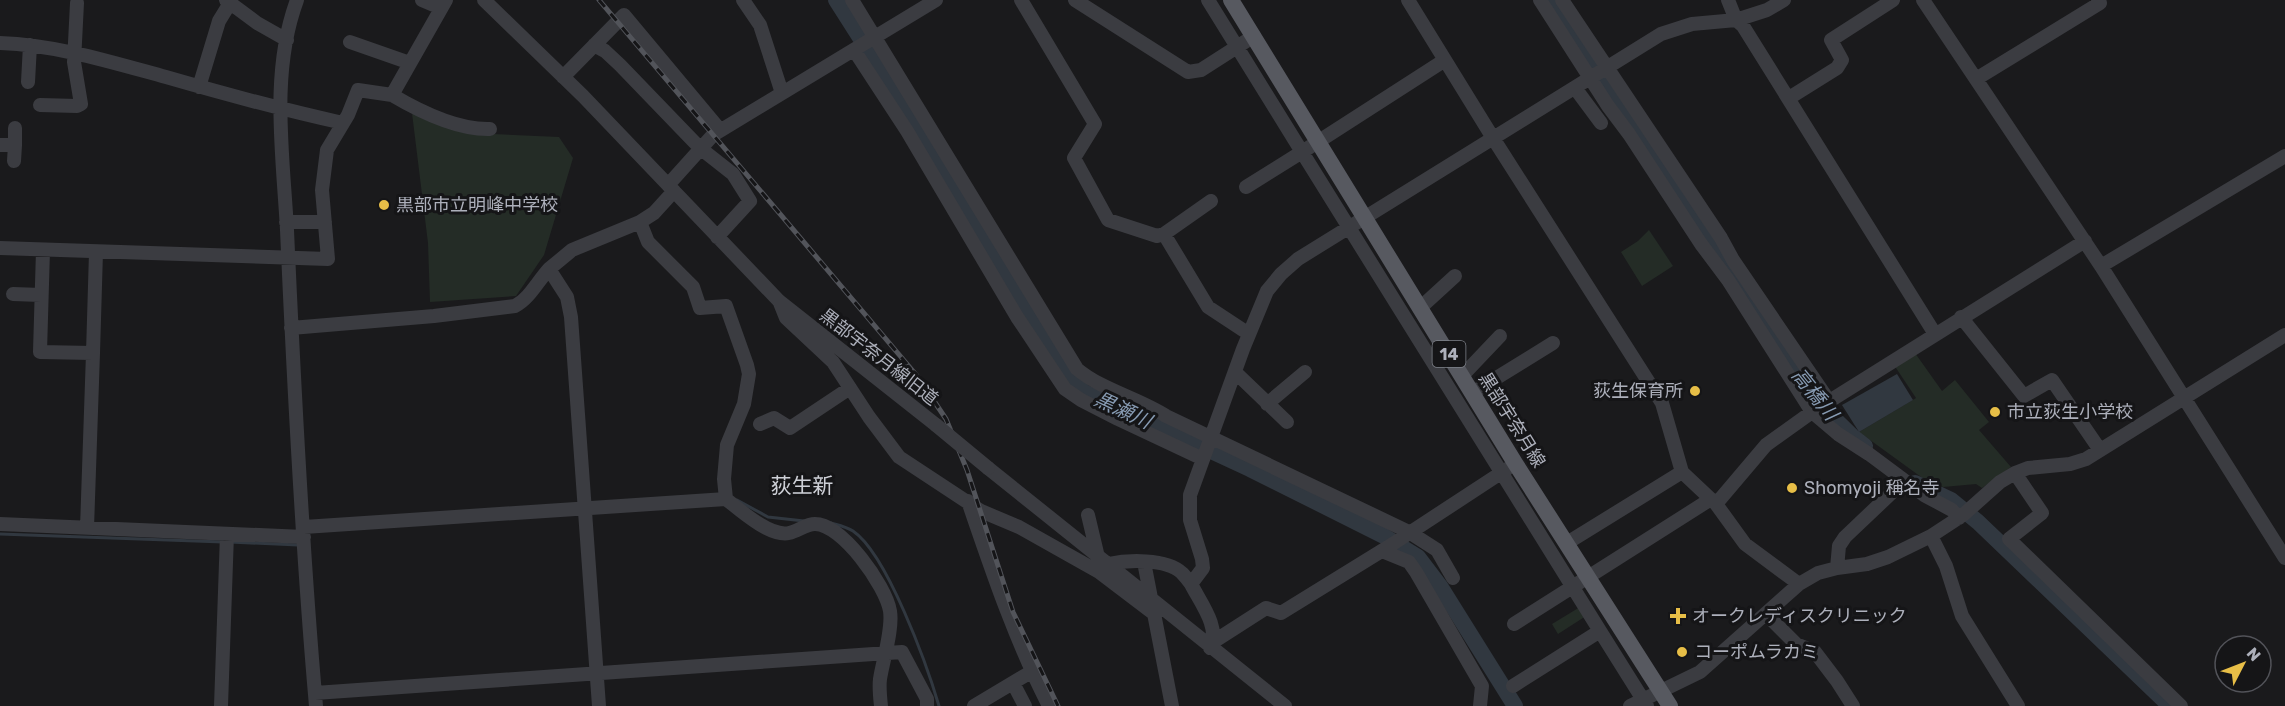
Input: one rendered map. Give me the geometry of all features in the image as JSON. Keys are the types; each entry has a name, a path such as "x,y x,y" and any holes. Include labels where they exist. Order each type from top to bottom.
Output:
{"main road":[{"name":"黒部宇奈月線","path":"1231,0 1462,376 1508,468 1567,543 1666,699"}],"street":[{"path":"297,0 287,40 280,109 291,328 315,700 597,672 902,652 927,699 927,706"},
{"path":"392,95 444,4 422,0"},
{"name":"黒部宇奈月線旧道","path":"483,0 563,77 779,301 1150,599 1212,645 1285,706"},
{"path":"743,0 759,25 782,93"},
{"path":"852,0 1077,369 1088,378 1437,550 1453,578"},
{"path":"291,328 445,315 514,306 525,301 549,269 572,250 640,222 654,213 700,148 720,130 936,0"},
{"path":"1021,0 1095,124 1074,158 1108,219 1157,236 1164,234 1211,201"},
{"path":"1075,0 1188,72 1201,70 1254,36"},
{"path":"1208,0 1349,227 1508,468 1572,587 1600,631 1640,704 1666,699 1700,672 1799,584 1818,573 1867,564 1888,557 1931,536 1959,518 2000,482 2015,473 2028,468 2070,464 2086,459 2285,335"},
{"path":"1408,0 1662,403 1682,472 1713,502 1745,544 1799,584"},
{"path":"1540,0 1701,244 1728,280 1812,412 1838,434 1924,495 1952,510 1959,518"},
{"path":"1562,0 1829,401"},
{"path":"1728,0 1736,20 1743,26 1789,98 1935,334"},
{"path":"1191,584 1203,568 1190,520 1190,495 1249,334 1267,291 1281,274 1298,259 1661,34 1692,24 1736,20 1767,10 1784,0"},
{"path":"1789,98 1837,68 1842,60 1831,40 1893,0"},
{"path":"1923,0 2085,241 2284,554"},
{"path":"1976,79 2100,3 2098,0"},
{"path":"199,87 219,21 228,2 257,23 287,40"},
{"path":"40,105 77,106 81,104 75,62 77,3"},
{"path":"563,77 624,15 720,130"},
{"path":"350,42 410,63"},
{"path":"0,43 76,52 280,109 344,123"},
{"path":"28,82 30,45"},
{"path":"594,45 605,51 620,65 700,148 733,174 750,201 717,237"},
{"path":"853,51 907,131 1017,318 1065,389 1100,410 1204,458"},
{"path":"1246,187 1445,60"},
{"path":"1575,88 1601,123"},
{"path":"0,248 328,259 322,190 327,150 344,123 358,90 392,95 405,103 456,124 490,129"},
{"path":"14,161 15,128"},
{"path":"0,145 15,145"},
{"path":"2101,266 2285,156"},
{"path":"286,222 325,222"},
{"path":"640,222 648,242 693,287 700,308 726,306 747,365 749,374 744,404 727,445 724,479 726,499"},
{"path":"1164,234 1208,307 1249,334"},
{"path":"1514,624 1713,502 1766,445 1812,412 2085,241"},
{"path":"43,250 40,352 93,352"},
{"path":"87,528 96,252"},
{"path":"549,269 567,297 571,317 599,706"},
{"path":"1420,308 1455,276"},
{"path":"13,294 41,296"},
{"path":"779,301 786,318 833,362 869,417 899,457 981,511 1019,527 1100,572 1153,614"},
{"path":"1961,317 2024,396 2052,380 2100,450"},
{"path":"1462,376 1500,336"},
{"path":"1472,393 1553,343"},
{"path":"1235,372 1287,422"},
{"path":"1267,404 1305,372"},
{"path":"760,424 774,418 790,428 850,388"},
{"path":"1212,645 1266,608 1281,613 1385,549 1508,468"},
{"path":"1567,543 1682,472"},
{"path":"2015,473 2042,513 2009,539 2181,706"},
{"path":"1837,568 1839,546 1845,537 1904,481"},
{"path":"0,524 227,534 304,532 726,499 746,515 771,530 788,533 816,524 830,529 842,537 860,556 885,595 890,612 886,653 879,681 881,706"},
{"path":"968,501 1006,615 1048,706"},
{"path":"1088,515 1103,561 1144,562 1166,565 1181,571 1191,584 1213,626 1212,645"},
{"path":"221,706 227,534"},
{"path":"1931,536 1946,566 1962,616 2018,706"},
{"path":"1385,549 1408,562 1416,572 1482,686 1479,706"},
{"path":"1144,562 1172,706"},
{"path":"1766,614 1796,644 1815,652 1852,706"},
{"path":"1514,686 1600,631"},
{"path":"974,706 998,700 1012,683 1031,672"},
{"path":"1012,683 1025,706"}],"shaded area":[{"path":"412,113 469,133 559,137 573,158 544,255 516,296 430,302 428,243"},
{"path":"1649,230 1673,266 1642,286 1621,252 1638,241"},
{"path":"1915,353 1942,391 1955,380 1989,422 1979,430 2011,467 1982,488 1976,484 1943,487 1928,482 1859,432 1916,398 1894,365"},
{"path":"1897,374 1913,400 1859,432 1842,405"},
{"path":"1580,607 1586,616 1558,634 1552,624"}],"waterway":[{"name":"黒瀬川","path":"836,0 1059,365 1084,392 1250,469 1384,536 1418,557 1440,586 1515,706"},
{"name":"高橋川","path":"1550,0 1682,196 1812,397 1865,446"},
{"name":"高橋川","path":"1915,483 1951,500 1978,522 2170,706"},
{"path":"737,500 768,517 804,521"},
{"path":"831,523 853,531 866,543 879,562 904,612 939,706"},
{"path":"0,534 223,542"},
{"path":"230,542 298,545"}],"railway":[{"path":"599,0 918,377 946,419 967,470 1013,612 1058,706"}],"place":[{"name":"黒部市立明峰中学校","path":"384,205"},
{"name":"荻生保育所","path":"1695,391"},
{"name":"市立荻生小学校","path":"1995,412"},
{"name":"Shomyoji 稱名寺","path":"1792,488"},
{"name":"オークレディスクリニック","path":"1678,616"},
{"name":"コーポムラカミ","path":"1682,652"}],"district":[{"name":"荻生新","path":"802,486"}]}
